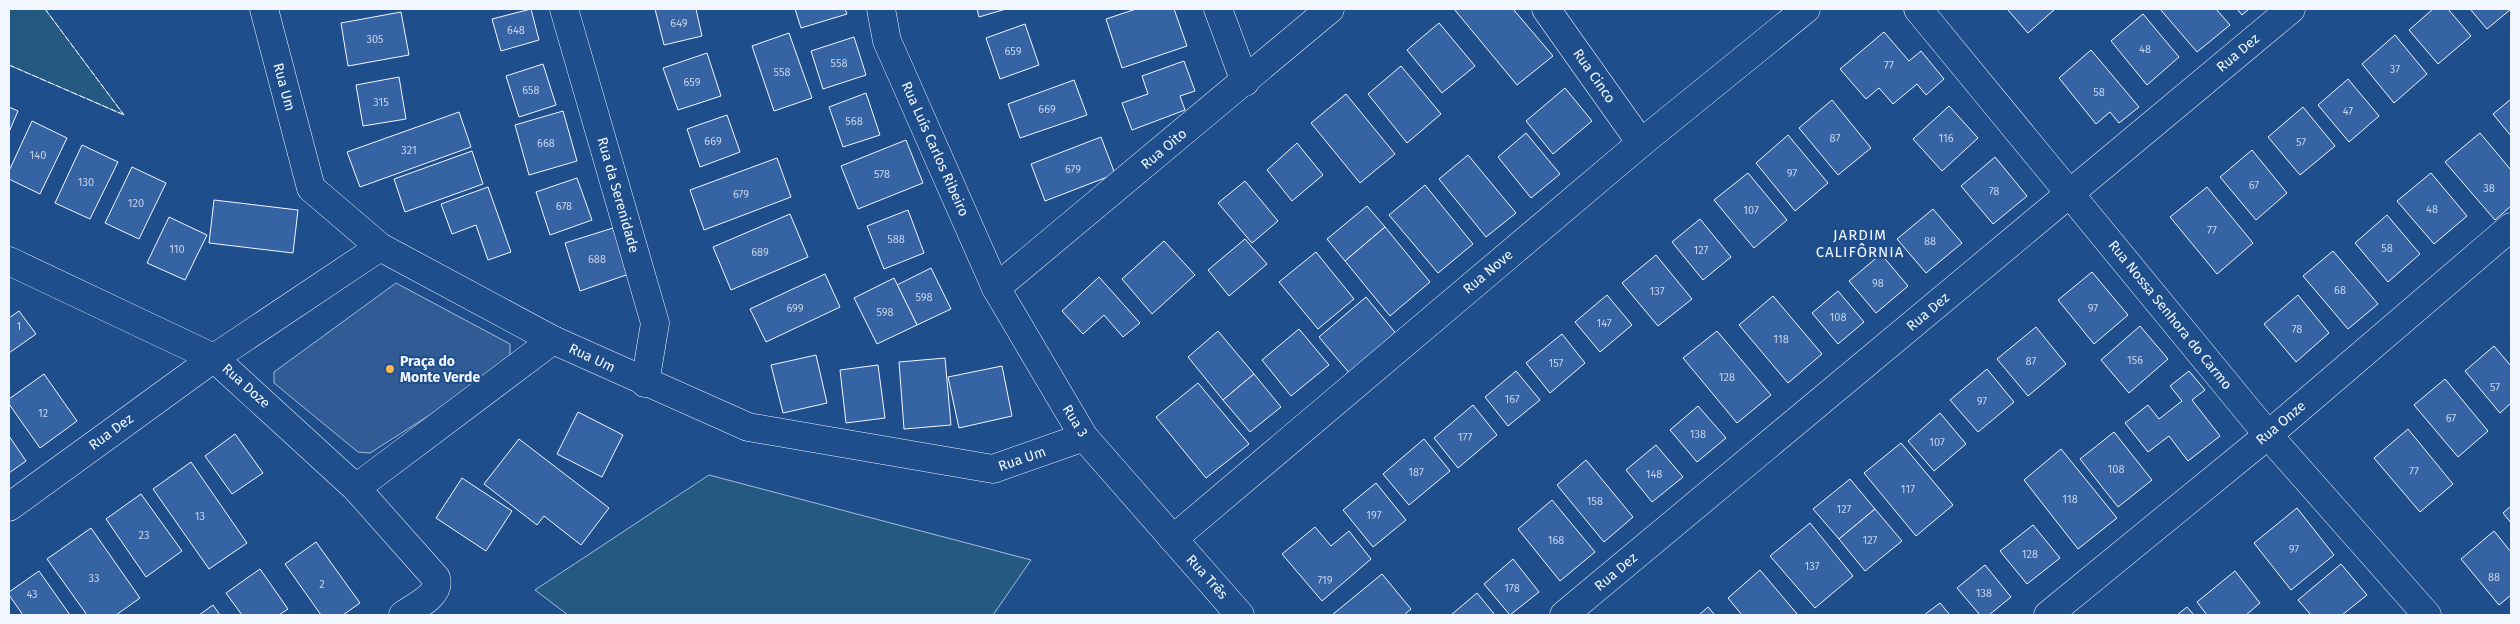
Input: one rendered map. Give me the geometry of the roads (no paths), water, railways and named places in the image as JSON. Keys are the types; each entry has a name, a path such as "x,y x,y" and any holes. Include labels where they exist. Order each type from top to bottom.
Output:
{"street":[{"name":"Rua Um","path":"264,9 310,188 380,247 553,340 645,383 748,427 992,469 1084,437"},
{"name":"Rua da Serenidade","path":"564,9 655,323 645,383"},
{"name":"Rua Luís Carlos Ribeiro","path":"881,9 887,41 996,288"},
{"path":"1218,9 1245,82"},
{"name":"Rua Oito","path":"996,288 1245,82 1330,9"},
{"name":"Rua Cinco","path":"1546,9 1641,143"},
{"name":"Rua Nove","path":"1173,539 1641,143 1806,9"},
{"name":"Rua Nossa Senhora do Carmo","path":"1918,9 2268,435 2427,615"},
{"name":"Rua Dez","path":"1564,615 2291,9"},
{"name":"Rua Onze","path":"2048,615 2268,435 2511,227"},
{"name":"Rua Dez","path":"9,507 214,358 380,247"},
{"name":"Rua Doze","path":"9,261 214,358 356,488 436,578 437,583 434,593 403,615"},
{"name":"Rua 3","path":"996,288 1084,437 1173,539"},
{"path":"356,488 553,340"},
{"name":"Rua Três","path":"1173,539 1240,615"}],"place":[{"name":"Praça do Monte Verde","path":"390,369"}],"district":[{"name":"JARDIM CALIFÔRNIA","path":"1860,244"}]}
